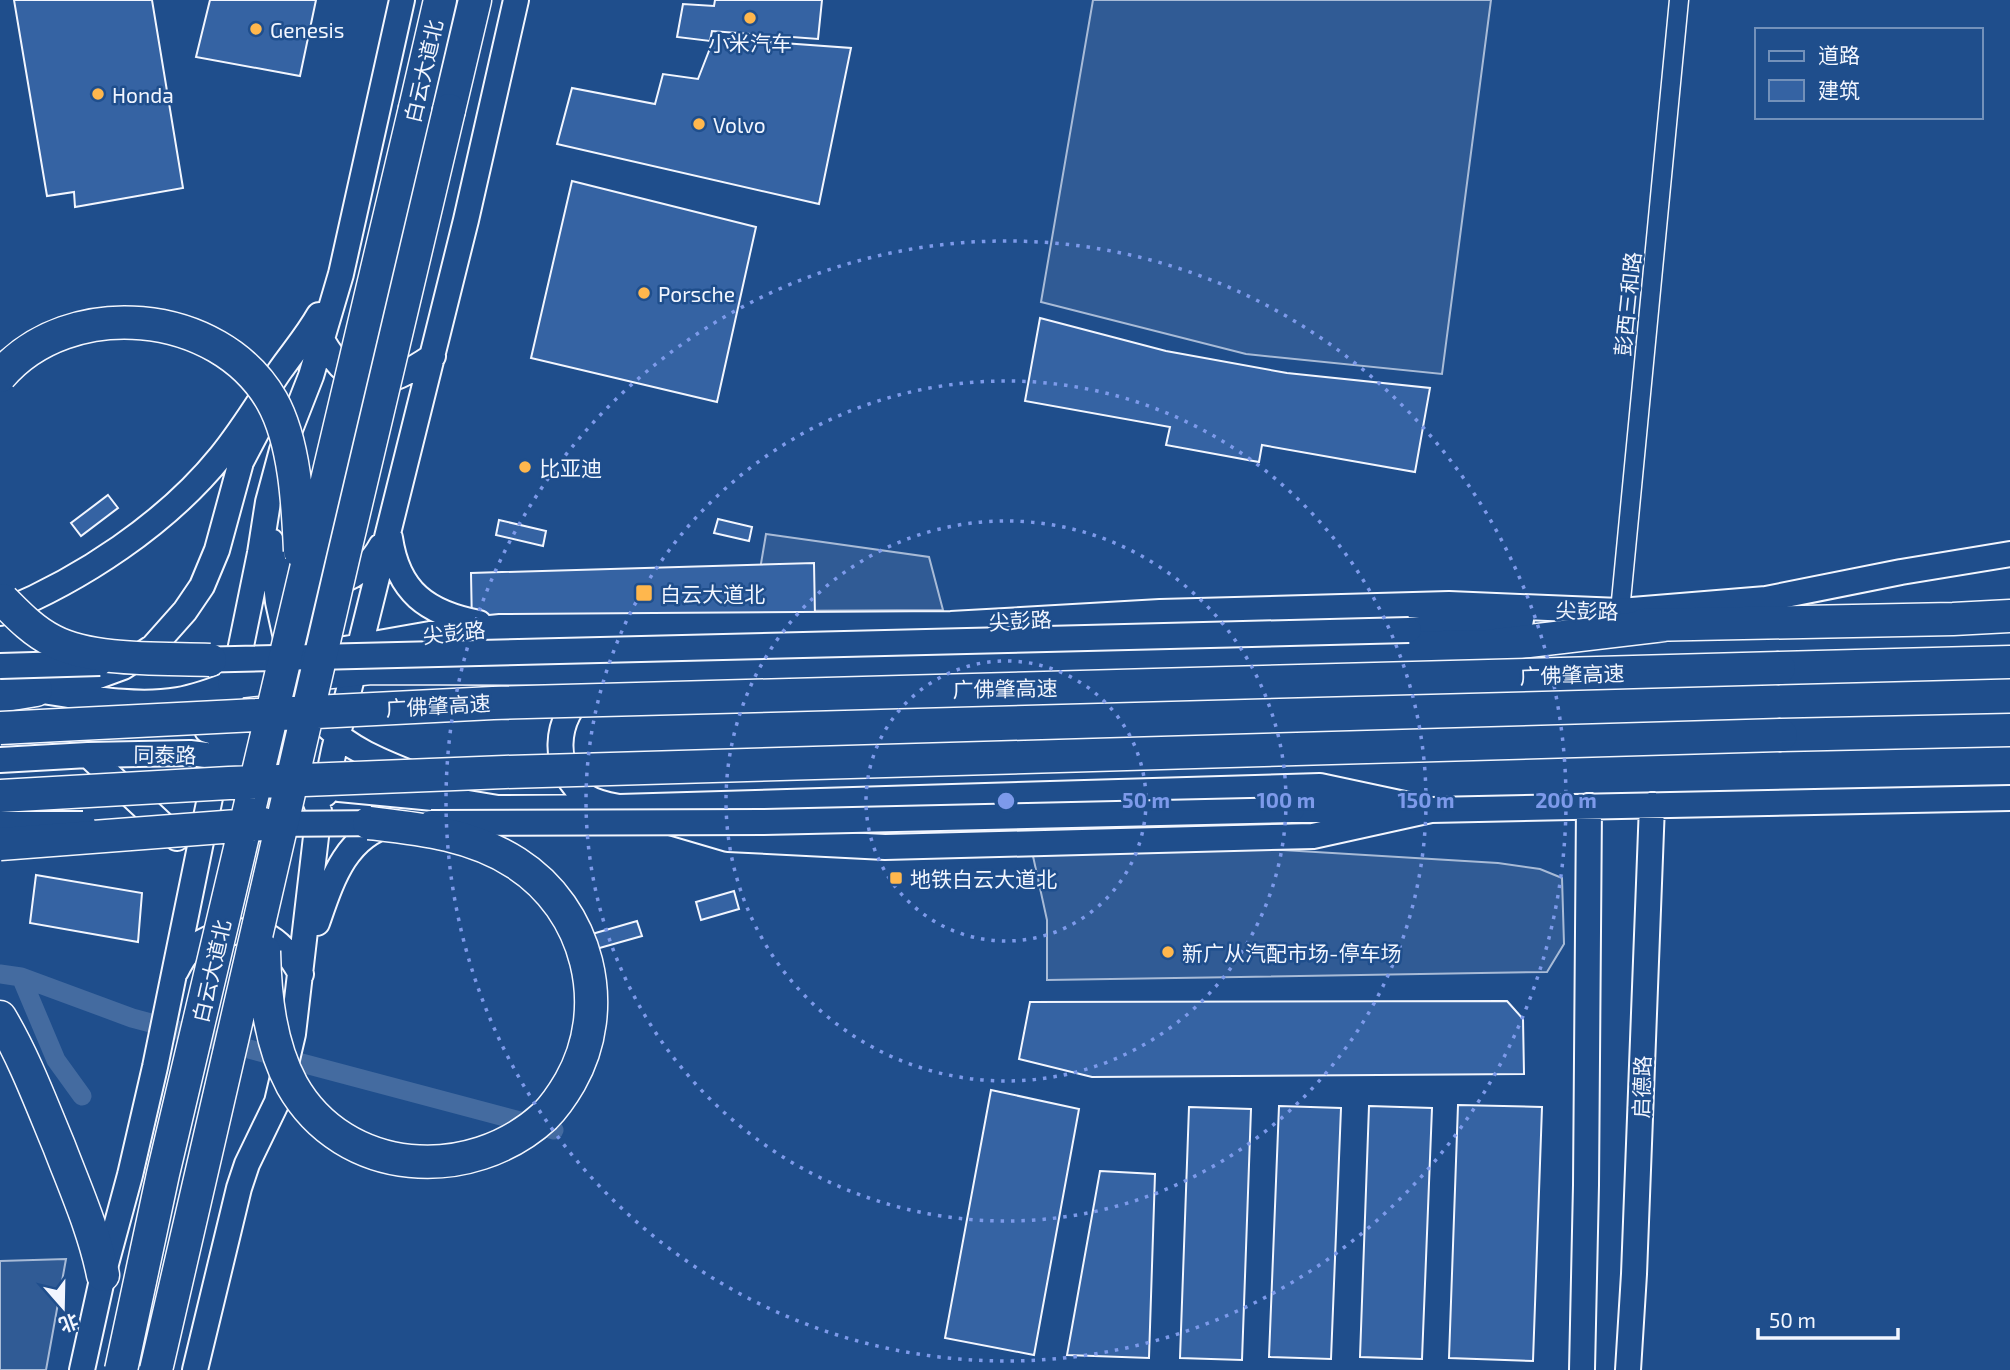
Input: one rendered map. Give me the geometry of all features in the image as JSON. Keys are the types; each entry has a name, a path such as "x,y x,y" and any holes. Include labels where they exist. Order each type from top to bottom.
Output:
{"highway":[{"name":"白云大道北","path":"121,1370 163,1174 440,0"},
{"name":"白云大道北","path":"156,1370 475,0"},
{"path":"0,376 20,358 58,336 84,328 118,323 150,324 183,331 217,346 248,372 270,398 282,424 290,457 297,509 299,600"},
{"path":"0,597 40,634 63,646 100,655 210,660"},
{"path":"1409,630 2010,615"},
{"path":"234,682 371,668 654,668 947,658 1488,646 1664,625"},
{"name":"广佛肇高速","path":"0,728 494,703 2010,663"},
{"path":"0,696 36,690"},
{"path":"0,796 478,773 2010,730"},
{"path":"262,907 266,998 277,1047 292,1085 308,1106 336,1133 399,1161 437,1162 471,1156 499,1146 543,1118 578,1067 588,1038 592,1010 589,977 581,944 563,907 531,874 495,852 445,833 369,823"},
{"path":"0,844 263,824"},
{"path":"0,1017 54,1135 93,1237 103,1275"}],"street":[{"path":"82,1370 155,1067 268,502 314,338 341,274 402,0"},
{"path":"195,1370 239,1188 247,1164 277,1102 293,1034 318,829 319,811 313,795 389,529 433,356 516,0"},
{"name":"彭西三和路","path":"1619,611 1679,0"},
{"path":"314,338 356,380 373,383 405,374 433,356"},
{"path":"0,613 85,571 139,533 183,497 220,458 262,401 279,372 314,338"},
{"path":"36,690 93,678 123,667 153,647 185,611 202,586 217,550 241,462 314,338"},
{"path":"268,502 274,539 287,567 304,580 314,583 339,582 362,571 374,559 389,529"},
{"path":"268,502 281,619 296,671 318,715 334,734 368,755 498,808"},
{"path":"389,529 393,556 399,572 421,602 446,615 500,627"},
{"name":"尖彭路","path":"36,690 132,702 164,702 195,696 318,654 389,640 500,627 951,624 1160,612 1449,604 1619,611 1756,601 2010,554"},
{"path":"0,666 1409,630 1619,611"},
{"path":"654,668 613,679 584,693 564,720 560,748 569,779 589,798 728,839 885,847 1313,836 1431,810"},
{"path":"0,674 36,690 211,731 220,747 279,760 316,785 444,799 498,808"},
{"path":"36,690 46,757"},
{"name":"同泰路","path":"0,760 190,752 220,747"},
{"path":"88,755 196,856"},
{"path":"301,974 325,901 341,862 351,848 365,835 382,826 412,820 498,808 619,807 1320,786 1431,810"},
{"path":"0,824 778,822 2010,798"},
{"name":"启德路","path":"1628,1370 1652,805"},
{"path":"1582,1370 1587,1185 1589,806"},
{"path":"172,981 180,963 190,950 212,938 239,932 253,932 268,937 292,958 301,974"}],"shaded area":[{"path":"1093,0 1491,0 1442,374 1246,354 1041,302"},
{"path":"766,534 929,557 943,610 753,611"},
{"path":"1164,843 1498,863 1540,869 1562,878 1564,944 1547,972 1047,980 1047,920 1031,847"},
{"path":"66,1259 46,1370 0,1370 0,1261"}],"building":[{"name":"Honda","path":"14,0 152,0 183,188 75,207 74,192 47,196"},
{"name":"Genesis","path":"210,0 316,0 300,76 196,57"},
{"name":"小米汽车","path":"715,0 822,0 818,39 712,31 710,41 677,37 683,4 714,6"},
{"name":"Volvo","path":"714,38 851,48 819,204 557,144 572,88 655,104 663,74 698,79"},
{"name":"Porsche","path":"572,181 756,227 717,402 531,358"},
{"path":"1040,318 1166,351 1287,373 1430,388 1415,472 1262,445 1259,462 1166,445 1170,427 1025,401"},
{"path":"108,495 118,508 81,536 71,523"},
{"path":"718,519 752,527 749,541 714,533"},
{"path":"499,520 546,531 543,546 496,535"},
{"name":"白云大道北","path":"814,563 815,617 472,627 471,573"},
{"path":"36,875 142,893 138,942 30,923"},
{"path":"734,891 739,909 701,920 696,902"},
{"path":"637,921 642,936 596,949 592,934"},
{"path":"1507,1001 1523,1019 1524,1074 1092,1077 1019,1059 1030,1002"},
{"path":"991,1090 1079,1109 1034,1355 945,1338"},
{"path":"1458,1105 1542,1107 1533,1361 1449,1358"},
{"path":"1279,1106 1341,1108 1331,1359 1269,1357"},
{"path":"1369,1106 1432,1108 1422,1359 1360,1357"},
{"path":"1189,1107 1251,1109 1242,1360 1180,1358"},
{"path":"1100,1171 1155,1174 1149,1358 1067,1355"}],"waterway":[{"path":"0,974 21,977 132,1018 554,1130"},
{"path":"21,977 56,1060 82,1096"}],"place":[{"name":"小米汽车","path":"750,18"},
{"name":"Genesis","path":"256,29"},
{"name":"Honda","path":"98,94"},
{"name":"Volvo","path":"699,124"},
{"name":"Porsche","path":"644,293"},
{"name":"比亚迪","path":"525,467"},
{"name":"白云大道北","path":"644,593"},
{"name":"地铁白云大道北","path":"896,878"},
{"name":"新广从汽配市场-停车场","path":"1168,952"}]}
